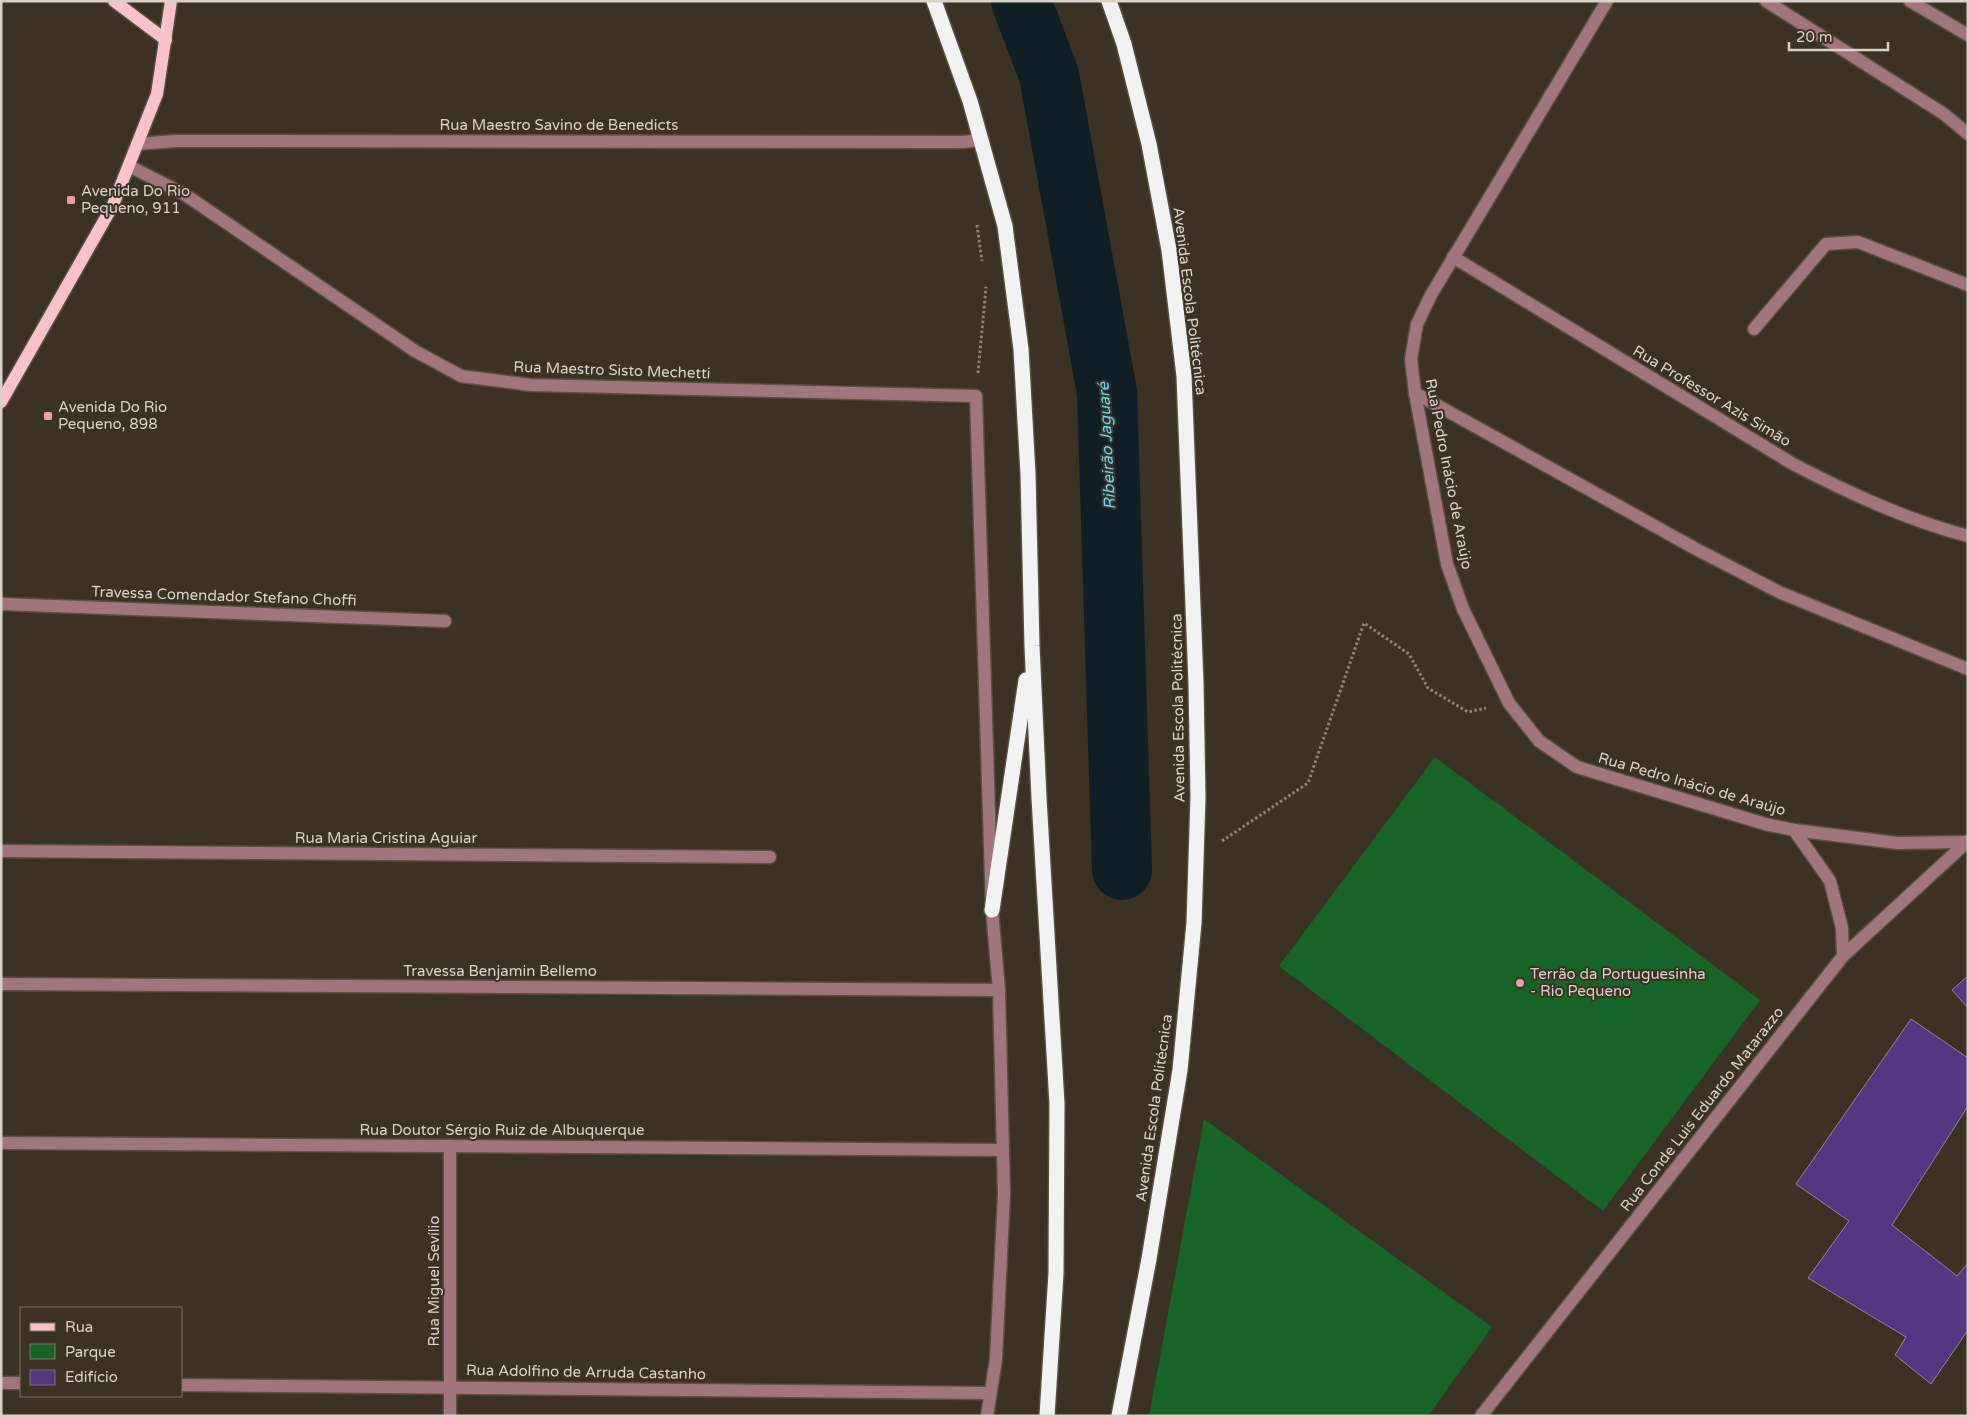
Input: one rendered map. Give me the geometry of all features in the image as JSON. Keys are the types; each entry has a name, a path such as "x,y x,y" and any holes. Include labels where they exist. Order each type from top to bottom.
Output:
{"highway":[{"path":"934,1 970,101 1005,226 1021,349 1028,474 1032,646 1045,920 1057,1104 1056,1273 1047,1416"},
{"name":"Avenida Escola Politécnica","path":"1109,1 1124,44 1149,144 1169,250 1184,376 1196,683 1194,923 1180,1070 1149,1259 1119,1416"},
{"path":"992,910 1032,646"}],"main road":[{"path":"114,1 166,40"},
{"path":"2,399 103,223 129,166 157,94 171,1"}],"street":[{"name":"Rua Pedro Inácio de Araújo","path":"1607,1 1453,257 1417,324 1411,358 1415,393 1447,564 1462,609 1509,703 1539,741 1577,767 1765,824 1794,830 1896,843 1967,841"},
{"path":"1766,1 1944,114 1968,134"},
{"path":"1910,1 1968,36"},
{"path":"1944,114 1968,123"},
{"name":"Rua Maestro Savino de Benedicts","path":"137,144 176,141 962,142 981,140"},
{"name":"Rua Maestro Sisto Mechetti","path":"129,166 184,194 416,351 461,376 531,385 976,396"},
{"path":"1754,329 1826,244 1858,242 1968,285"},
{"name":"Rua Professor Azis Simão","path":"1453,257 1793,464 1840,489 1945,530 1968,536"},
{"path":"1415,393 1696,549 1781,593 1968,668"},
{"path":"976,396 992,910 999,990 1004,1194 996,1359 987,1416"},
{"name":"Travessa Comendador Stefano Choffi","path":"1,604 446,621"},
{"name":"Rua Pedro Inácio de Araújo","path":"1794,830 1830,881 1842,928 1843,956"},
{"name":"Rua Conde Luis Eduardo Matarazzo","path":"1480,1416 1843,956 1967,841"},
{"name":"Rua Maria Cristina Aguiar","path":"1,851 770,857"},
{"name":"Travessa Benjamin Bellemo","path":"1,984 999,990"},
{"name":"Rua Doutor Sérgio Ruiz de Albuquerque","path":"1,1142 1003,1150"},
{"name":"Rua Miguel Sevílio","path":"450,1146 450,1416"},
{"path":"1,1383 20,1383"},
{"name":"Rua Adolfino de Arruda Castanho","path":"182,1385 990,1393"}],"path":[{"path":"976,221 983,270"},
{"path":"976,396 986,290 985,280"},
{"path":"1196,858 1308,783 1364,623 1409,654 1428,688 1468,712 1509,703"}],"green space":[{"name":"Terrão da Portuguesinha - Rio Pequeno","path":"1435,757 1760,1000 1603,1211 1279,966"},
{"path":"1204,1119 1492,1327 1428,1416 1149,1416"}],"building":[{"path":"1968,976 1968,1008 1952,990"},
{"path":"1911,1019 1968,1058 1968,1106 1892,1225 1957,1276 1968,1263 1968,1330 1931,1384 1895,1355 1906,1337 1808,1278 1849,1221 1796,1184"}],"waterway":[{"name":"Ribeirão Jaguaré","path":"1021,1 1049,75 1107,392 1122,870"}],"place":[{"name":"Avenida Do Rio Pequeno, 911","path":"71,200"},
{"name":"Avenida Do Rio Pequeno, 898","path":"48,416"},
{"name":"Terrão da Portuguesinha - Rio Pequeno","path":"1520,983"}]}
